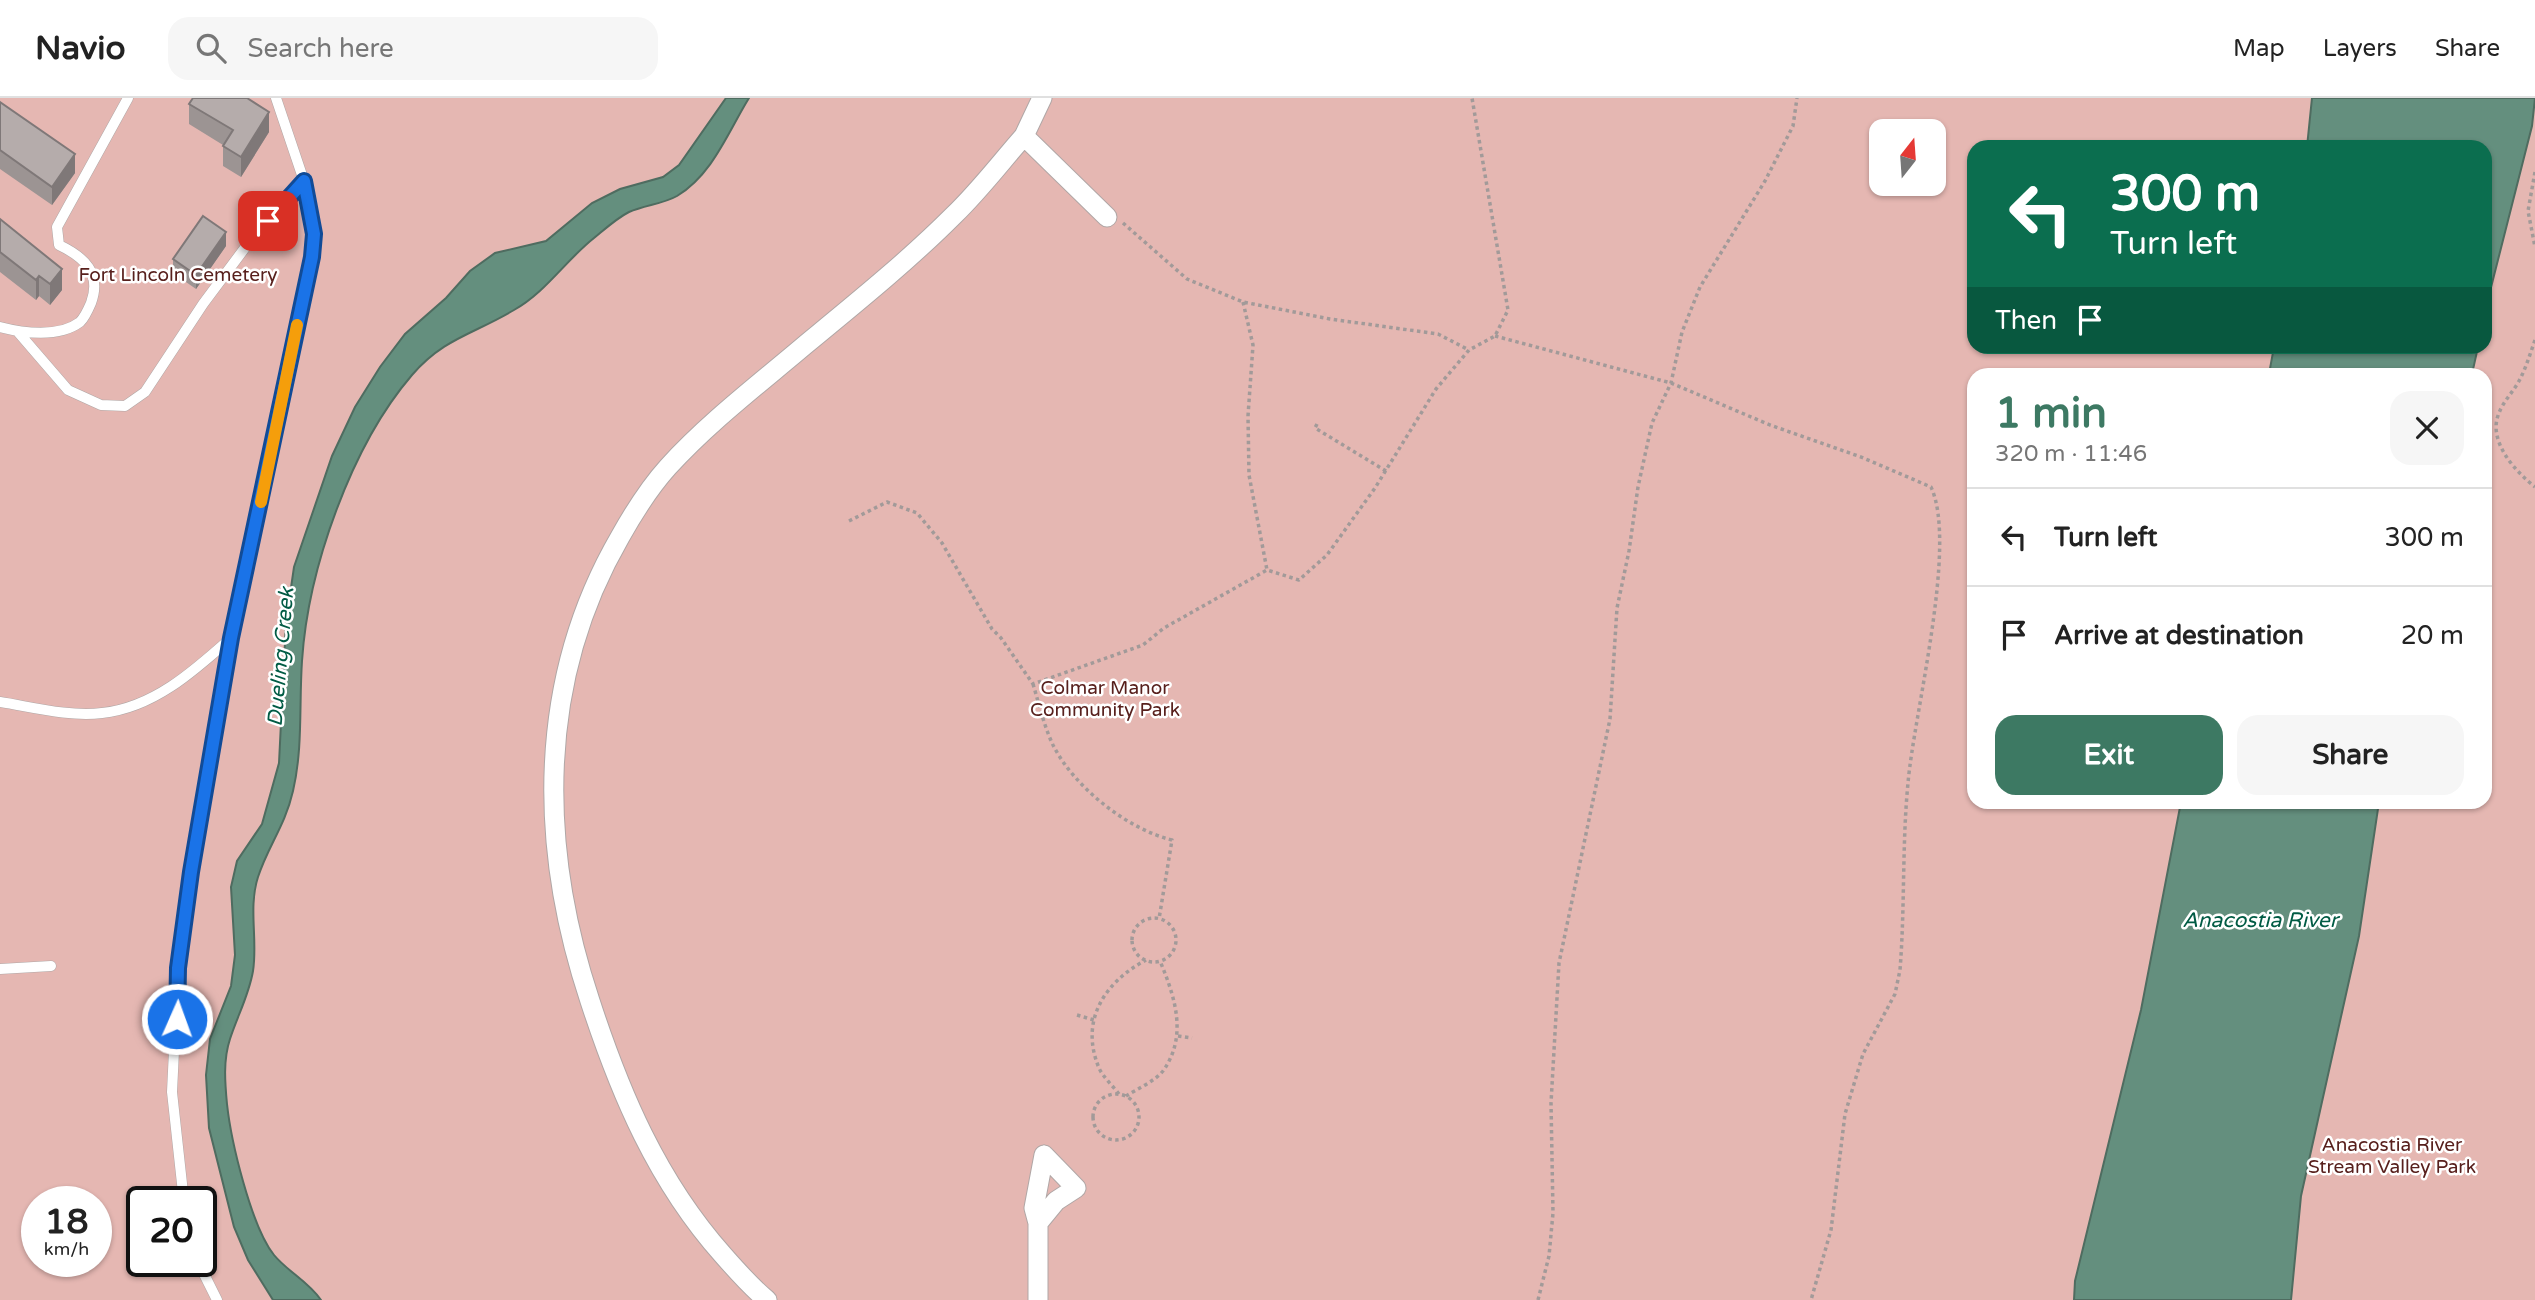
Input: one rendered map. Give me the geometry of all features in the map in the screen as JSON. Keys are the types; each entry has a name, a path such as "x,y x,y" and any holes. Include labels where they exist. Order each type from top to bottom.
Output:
{"street":[{"path":"767,1300 702,1231 671,1188 620,1088 582,977 562,886 555,821 556,716 566,667 597,576 650,489 667,467 752,389 916,251 957,213 1024,136 1042,98"},
{"path":"1024,136 1107,217"},
{"path":"1038,1223 1038,1300"}],"lane":[{"path":"0,327 18,332 38,333 69,327 87,313 95,292 91,268 82,257 59,245 57,227 128,98"},
{"path":"182,1186 173,1092 178,968 231,638 312,257 314,234 304,181 276,98"},
{"path":"18,332 68,390 101,405 125,406 145,392 203,304 253,237 304,181"},
{"path":"0,702 100,714 138,706 179,681 231,638"},
{"path":"0,969 51,966"},
{"path":"206,1277 217,1300"}],"path":[{"path":"1033,684 1143,645 1164,628 1267,570 1299,580 1326,555 1386,471 1436,389 1469,350 1495,336 1507,310 1472,98"},
{"path":"1538,1300 1549,1256 1553,1213 1551,1103 1559,963 1610,719 1617,608 1638,487 1652,423 1671,383 1682,332 1700,286 1765,181 1793,126 1797,98"},
{"path":"2535,172 2528,223 2535,247"},
{"path":"1107,217 1120,220 1188,279 1243,302 1330,319 1438,334 1469,350"},
{"path":"1243,302 1253,345 1248,416 1249,475 1267,570"},
{"path":"1495,336 1671,383 1931,487 1937,500 1937,579 1907,790 1899,970 1895,995 1863,1054 1845,1114 1831,1230 1811,1300"},
{"path":"2535,340 2524,372 2498,414 2496,435 2515,469 2535,487"},
{"path":"1317,424 1315,428 1386,471"},
{"path":"849,521 887,502 917,513 942,543 992,629 1033,684 1054,747 1084,786 1131,825 1172,840 1159,919"},
{"path":"1119,1094 1099,1069 1092,1037 1094,1020 1106,990 1124,972 1146,960 1160,961 1172,953 1176,939 1171,926 1159,919 1144,921 1133,937 1136,951 1146,960"},
{"path":"1126,1096 1162,1072 1178,1036 1175,997 1160,961"},
{"path":"1077,1015 1094,1020"},
{"path":"1178,1036 1192,1038"},
{"path":"1119,1094 1126,1096 1136,1106 1139,1120 1132,1133 1111,1139 1098,1131 1094,1124 1094,1109 1104,1097 1119,1094"}],"green space":[{"name":"Colmar Manor Community Park","path":"0,98 2535,98 2535,1300 2217,1300 2318,809 2492,809 2492,368 1967,368 1967,809 2180,809 2141,1010 2075,1281 2074,1300 0,1300"}],"water":[{"path":"726,98 749,98 719,152 690,187 672,199 620,217 525,303 448,345 412,375 370,437 336,510 313,587 306,625 298,759 293,791 286,815 255,889 253,971 230,1039 225,1063 227,1104 233,1139 243,1182 258,1224 274,1255 321,1300 273,1300 248,1260 234,1227 209,1128 206,1075 210,1039 231,986 235,955 231,887 237,861 262,824 279,763 286,622 294,567 332,456 355,407 380,367 405,334 446,298 470,271 495,253 546,241 592,203 620,189 663,177 679,165"},
{"path":"2312,98 2535,98 2532,126 2492,283 2492,140 2308,140"},
{"path":"2273,354 2476,354 2473,368 2270,368"},
{"name":"Anacostia River","path":"2180,809 2378,809 2359,936 2301,1196 2291,1300 2074,1300 2075,1281 2141,1010"}],"building":[{"path":"193,98 247,98 269,112 241,157 223,146 233,130 189,104"},
{"path":"0,102 75,154 52,187 0,150"},
{"path":"203,216 226,232 196,275 173,259"},
{"path":"0,219 62,269 50,284 39,276 36,280 0,252"}],"slow traffic":[{"path":"261,502 297,325"}],"route":[{"path":"177,1019 178,968 191,872 231,638 312,257 314,234 304,181 268,221"}],"park label":[{"name":"Fort Lincoln Cemetery","path":"178,275"},
{"name":"Anacostia River Stream Valley Park","path":"2392,1156"}],"water label":[{"name":"Dueling Creek","path":"281,657"}]}
